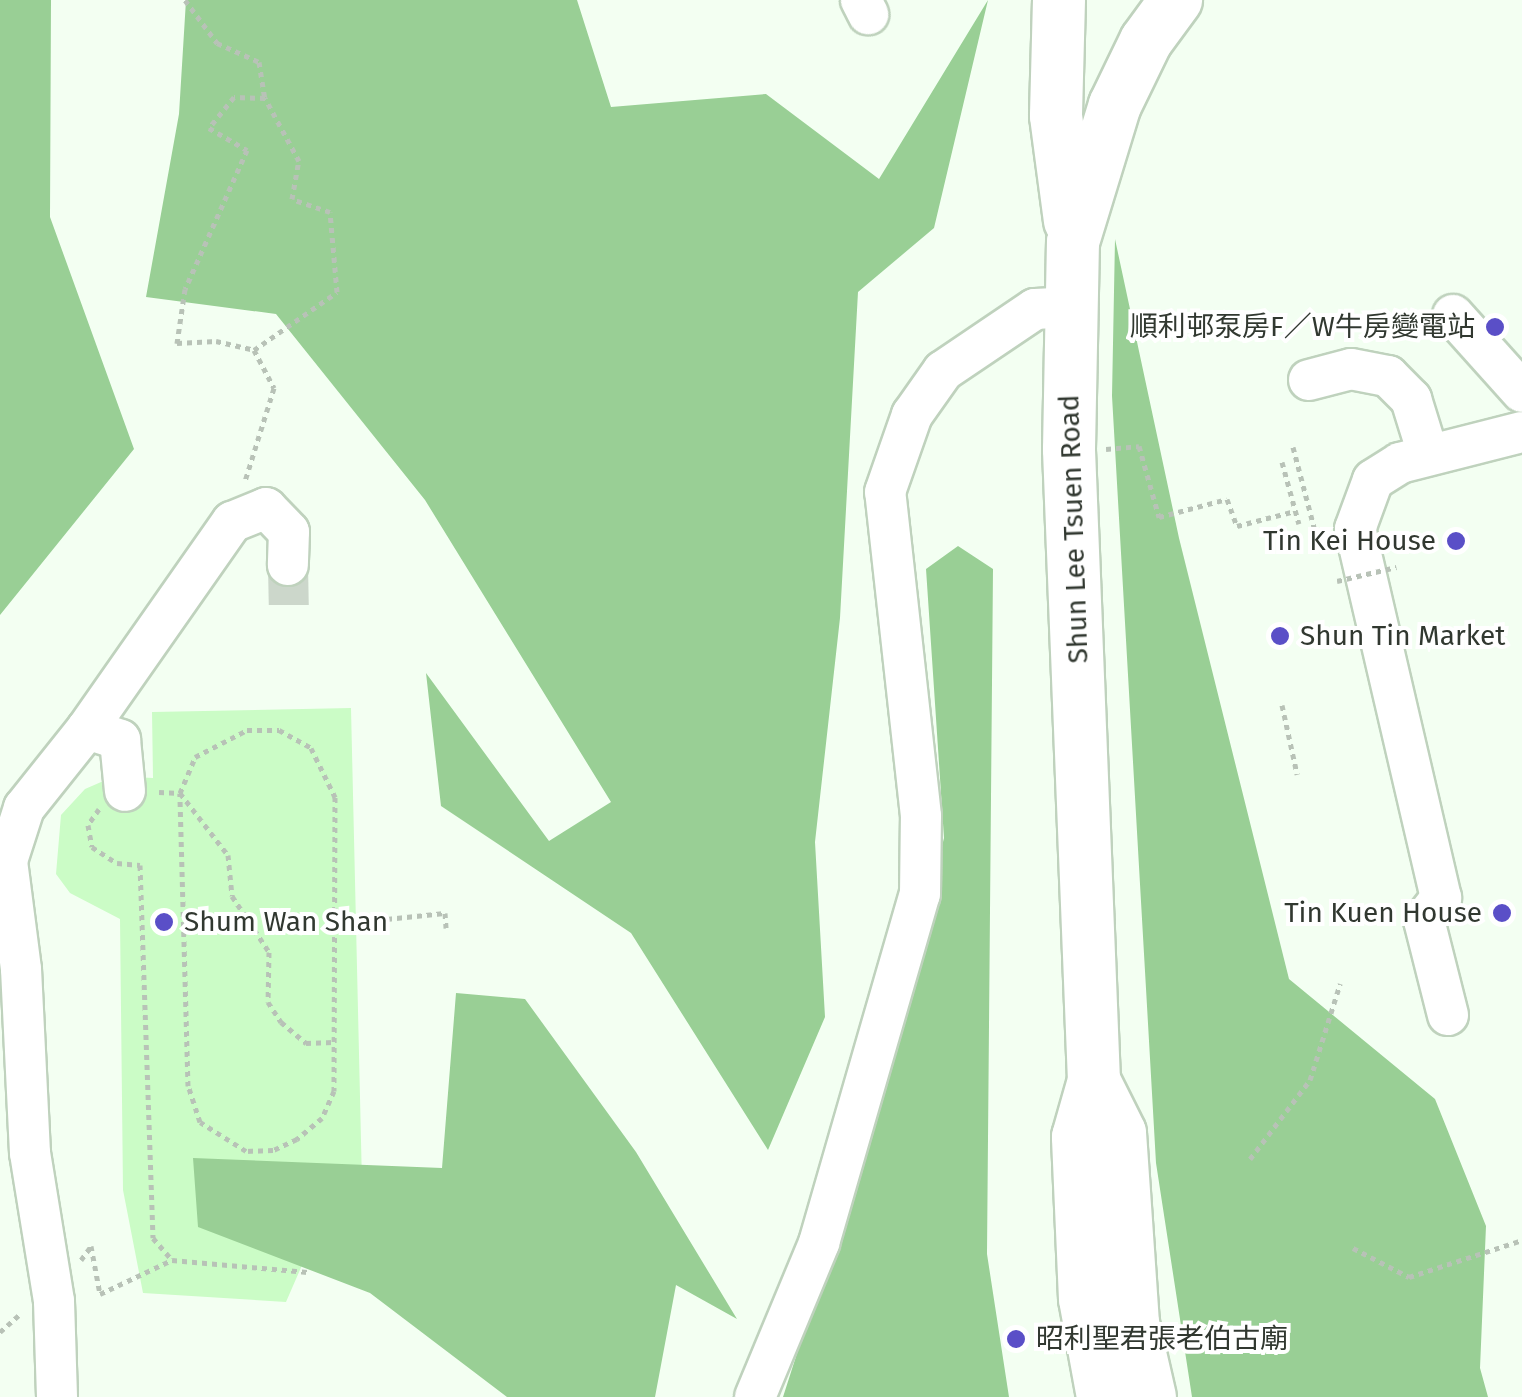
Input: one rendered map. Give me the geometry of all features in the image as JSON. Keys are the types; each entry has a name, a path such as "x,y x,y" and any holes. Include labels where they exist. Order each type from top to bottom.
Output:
{"main road":[{"path":"1058,0 1056,116 1073,242"},
{"name":"Shun Lee Tsuen Road","path":"1103,1397 1085,1299 1078,1137 1094,1081 1069,450 1073,242 1115,105 1146,40 1176,0"},
{"name":"Shun Lee Tsuen Road","path":"1094,1081 1120,1133 1133,1323 1150,1397"},
{"path":"1079,1397 1085,1299"}],"lane":[{"path":"755,1397 819,1243 920,894 921,816 885,492 912,415 942,371 1035,309 1071,307"},
{"path":"1452,315 1522,392"},
{"path":"1309,380 1351,369 1370,369 1399,386 1411,400 1428,454"},
{"path":"1448,1016 1424,920 1442,898 1355,529 1373,480 1428,454 1522,432"},
{"path":"57,1397 54,1301 30,1152 21,969 7,861 24,808 88,729 232,522 266,508 289,532 288,565"},
{"path":"88,729 120,740 125,791"}],"path":[{"path":"185,0 217,43 259,62 264,98 299,161 292,199 330,212 336,292 254,350 216,341 177,343 184,290 247,150 209,128 234,97 264,98"},
{"path":"232,522 274,388 254,350"},
{"path":"1112,449 1138,446 1159,517 1226,499 1237,526 1296,511"},
{"path":"1292,447 1314,527"},
{"path":"1282,462 1299,524"},
{"path":"1337,581 1396,567"},
{"path":"1282,705 1296,774"},
{"path":"247,730 280,730 310,748 336,797 334,1090 322,1118 298,1139 273,1150 246,1151 200,1122 188,1086 180,793 196,757 247,730"},
{"path":"125,791 88,825 92,848 117,862 140,865 153,1238 172,1260"},
{"path":"180,793 228,855 232,896 268,952 268,1002 306,1042 334,1042"},
{"path":"366,921 444,913 446,928"},
{"path":"1250,1159 1310,1080 1340,984"},
{"path":"1353,1248 1409,1277 1522,1240"},
{"path":"54,1301 90,1246 100,1294 172,1260 307,1272"}],"green space":[{"path":"0,0 51,0 50,217 134,449 0,615"},
{"path":"186,0 577,0 611,107 766,94 879,179 988,0 934,228 858,292 840,618 815,842 825,1017 768,1150 631,933 441,806 426,673 549,841 611,802 425,500 276,314 146,297 179,114"},
{"path":"1115,239 1179,538 1289,979 1435,1099 1486,1226 1480,1368 1488,1397 1192,1397 1156,1163 1112,396"},
{"path":"958,546 993,569 987,1254 1009,1397 783,1397 879,1098 944,838 926,569"},
{"path":"351,708 362,1183 316,1233 286,1302 143,1293 123,1190 120,919 70,893 56,874 61,815 85,789 115,776 153,778 152,712"},
{"path":"456,993 525,999 636,1152 737,1319 676,1285 655,1397 507,1397 370,1293 198,1227 193,1158 442,1168"}],"tunnel":[{"path":"288,565 289,617"}],"place":[{"name":"順利邨泵房F／W牛房變電站","path":"1495,327"},
{"name":"Tin Kei House","path":"1456,541"},
{"name":"Shun Tin Market","path":"1280,636"},
{"name":"Tin Kuen House","path":"1502,913"},
{"name":"Shum Wan Shan","path":"164,922"},
{"name":"昭利聖君張老伯古廟","path":"1016,1339"}]}
